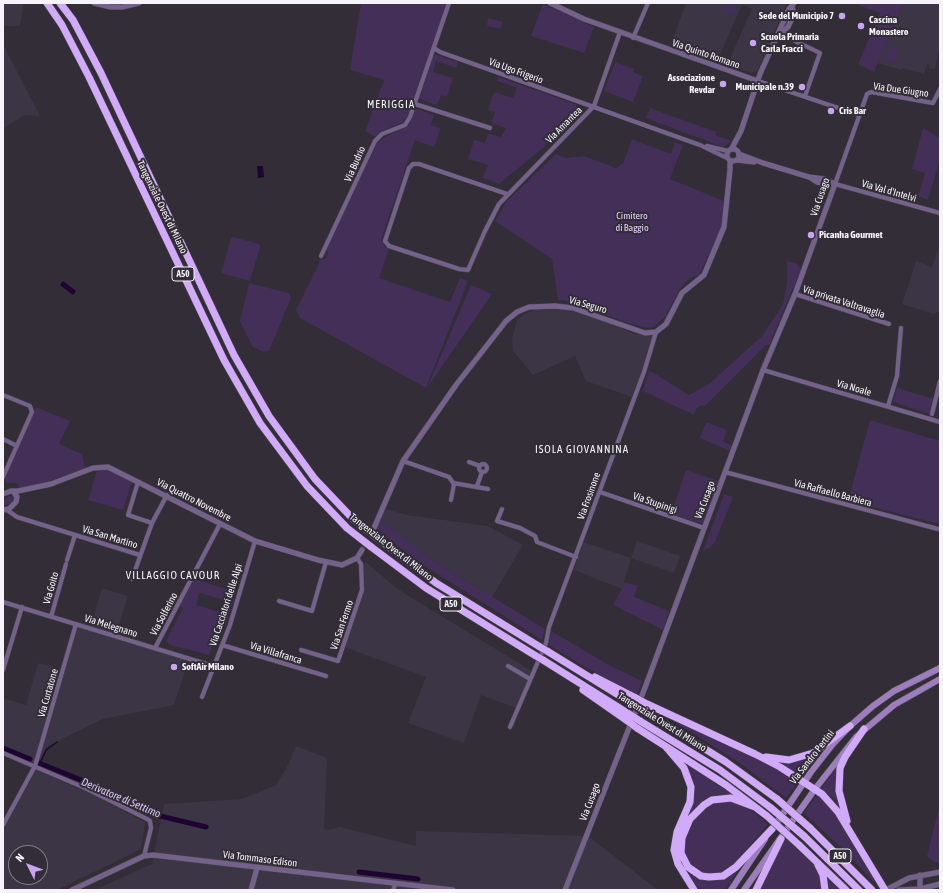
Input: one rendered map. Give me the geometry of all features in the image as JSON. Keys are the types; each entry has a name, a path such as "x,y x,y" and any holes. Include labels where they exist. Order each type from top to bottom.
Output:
{"highway":[{"name":"Tangenziale Ovest di Milano","path":"47,3 62,25 89,77 224,360 260,423 307,486 347,528 431,591 536,656 540,662 570,678 639,724 720,770 771,808 804,836 859,890"},
{"name":"Tangenziale Ovest di Milano","path":"60,3 73,20 100,73 234,355 269,416 315,479 353,519 436,583 543,645 547,651 574,669 634,701 644,711 731,765 777,799 810,828 870,888"},
{"path":"634,701 647,704 754,754 815,789 833,805 886,890"},
{"path":"639,724 666,747 726,785 767,816 815,859 846,890"},
{"path":"754,754 780,760 802,758 823,747 850,726"},
{"path":"852,834 841,800 839,774 844,757 864,729"},
{"path":"666,747 684,768 691,787 690,802 677,832 674,850 678,864 694,890"},
{"path":"755,807 731,798 712,800 704,805 690,819 682,838 681,853 688,867 701,876 709,878 723,876 736,867 772,829"},
{"path":"756,890 780,839"},
{"path":"815,859 823,875 825,890"}],"main road":[{"name":"Via Sandro Pertini","path":"731,890 804,782 833,744 850,726 894,691 940,668"},
{"name":"Via Sandro Pertini","path":"744,890 838,758 864,729 901,700 940,679"}],"street":[{"path":"94,3 111,7 122,7 139,3"},
{"name":"Via Budrio","path":"321,256 373,144 382,134 405,125 410,117 449,3"},
{"name":"Via Quinto Romano","path":"550,3 584,19 633,38 859,115"},
{"path":"633,38 648,3"},
{"path":"656,332 666,324 685,290 704,275 724,227 730,170 728,159 734,151 758,81 782,25 793,5"},
{"path":"776,39 788,27 794,14 793,5"},
{"path":"782,25 784,31 795,41 820,53 805,96"},
{"name":"Via Amantea","path":"507,194 419,164 413,164 409,168 385,241 389,246 460,270 468,270 489,221 507,194 594,106 620,32"},
{"name":"Via Ugo Frigerio","path":"434,48 440,52 700,145"},
{"name":"Via Due Giugno","path":"867,94 871,92 933,103 940,89"},
{"name":"Via Cusago","path":"565,890 646,685 725,472 795,294 867,94"},
{"path":"415,104 490,128"},
{"path":"700,145 734,151 763,163 809,177 824,179 835,184"},
{"path":"700,145 728,159 763,163"},
{"path":"734,151 737,160"},
{"path":"730,170 737,160"},
{"name":"Via Val d'Intelvi","path":"835,184 940,214"},
{"name":"Via privata Valtravaglia","path":"795,294 889,324"},
{"name":"Via Seguro","path":"374,528 403,461 456,386 506,321 517,312 528,307 548,306 573,308 645,333 656,332"},
{"path":"888,406 897,376 901,328"},
{"name":"Via Frosinone","path":"540,662 543,645 549,627 649,358 656,332"},
{"name":"Via Noale","path":"764,370 940,422"},
{"path":"932,414 940,381"},
{"path":"3,395 30,406 32,409 3,477"},
{"path":"3,439 17,446"},
{"path":"403,461 449,477 454,484 451,500"},
{"path":"469,462 480,466 483,464 487,467 486,471 482,472 477,486"},
{"name":"Via Quattro Novembre","path":"3,494 58,482 93,468 104,466 116,470 167,495 255,541 342,566 357,558"},
{"path":"480,466 480,470 482,472"},
{"name":"Via Raffaello Barbiera","path":"725,472 938,529"},
{"path":"138,482 128,515 130,517 152,523"},
{"path":"453,483 488,489"},
{"path":"7,509 16,502 17,497 24,490"},
{"path":"13,491 17,497"},
{"name":"Via Stupinigi","path":"600,492 704,528"},
{"name":"Via San Martino","path":"132,579 152,523 167,495"},
{"name":"Via San Martino","path":"7,509 13,514 75,535 141,552"},
{"path":"502,509 497,521 520,528 535,536 537,542 576,557"},
{"name":"Via Solferino","path":"155,648 220,524"},
{"name":"Via San Martino","path":"67,562 75,535"},
{"name":"Via Cacciatori delle Alpi","path":"202,697 230,625 255,541"},
{"path":"357,558 362,550"},
{"name":"Via San Fermo","path":"301,650 338,661 362,590 361,564 357,558"},
{"name":"Via Goito","path":"51,617 67,562"},
{"path":"279,602 312,611 326,562"},
{"name":"Via Melegnano","path":"3,602 214,666"},
{"path":"3,670 22,607"},
{"name":"Via Curtatone","path":"3,824 35,766 76,624"},
{"name":"Via Villafranca","path":"222,645 326,676"},
{"path":"510,727 530,679 540,662"},
{"path":"508,666 530,679"},
{"path":"3,753 35,766 147,818 150,821 151,828 144,856"},
{"name":"Via Tommaso Edison","path":"72,890 144,856 153,855 453,890"},
{"path":"251,890 257,868"},
{"path":"886,890 909,878 920,875 937,872 940,878"},
{"path":"920,875 921,889"},
{"path":"394,890 396,883"},
{"path":"899,890 921,889 940,884"}],"shaded area":[{"path":"3,3 24,3 20,26 3,26"},
{"path":"686,3 787,3 757,71 752,73 727,65 752,9 742,5 717,61 671,44"},
{"path":"903,3 940,3 940,46 935,68 929,68 930,65 927,64 924,74 902,68 901,70 877,63"},
{"path":"3,44 40,116 25,115 3,128"},
{"path":"257,166 263,166 264,177 258,178"},
{"path":"940,243 940,311 934,314 902,304 916,261 932,267"},
{"path":"63,281 76,291 73,295 60,285"},
{"path":"554,309 588,314 634,334 653,336 653,341 632,397 586,381 575,356 533,375 513,351 512,339 517,320 524,314 534,310"},
{"path":"386,509 407,515 488,526 523,545 492,597 430,559 396,534 381,520"},
{"path":"637,541 680,556 674,573 631,558"},
{"path":"583,542 631,558 622,589 574,570"},
{"path":"366,562 395,587 532,671 516,708 481,695 464,743 408,723 426,677 344,647 365,588 363,565"},
{"path":"102,588 128,596 116,634 189,659 174,705 103,719 46,747 39,766 3,752 3,698 26,705 38,663 64,670 78,625 90,629"},
{"path":"296,746 327,758 324,829 328,830 340,827 416,846 416,831 588,836 658,890 94,890 152,864 164,804 242,799 276,785 286,769"},
{"path":"36,770 91,794 145,822 141,849 57,890 3,890 3,831"}],"green space":[{"path":"361,3 447,3 408,115 403,122 380,132 375,137 365,131 384,80 350,70"},
{"path":"724,3 737,8 734,15 721,10"},
{"path":"853,3 903,3 874,72 858,64 880,13"},
{"path":"543,4 594,27 584,53 531,36"},
{"path":"488,18 503,22 501,29 487,26"},
{"path":"890,46 899,49 894,63 885,60"},
{"path":"434,54 458,62 456,68 436,61 433,72 453,78 447,97 441,95 437,105 419,99"},
{"path":"615,62 634,69 633,72 643,76 633,102 604,91"},
{"path":"498,77 575,104 581,109 558,129 543,148 499,184 483,178 488,165 468,159 474,140 485,143 488,133 501,137 506,128 491,123 495,112 488,110 494,92 513,98 517,88 497,81"},
{"path":"650,108 716,132 715,135 732,141 723,147 646,118"},
{"path":"416,109 434,115 431,125 441,128 434,147 415,140 382,237 384,246 389,249 379,278 450,302 460,278 468,281 426,388 300,318 296,310 321,259 325,259 328,253 326,249 377,143 385,137 408,126"},
{"path":"923,128 940,138 940,159 928,200 918,196 925,173 912,169"},
{"name":"Cimitero di Baggio","path":"632,139 671,154 675,142 683,145 670,179 724,201 722,227 699,275 689,279 681,287 665,317 654,327 647,328 628,323 568,301 558,300 552,259 495,221 507,201 556,154 566,158 584,156 616,168 623,163"},
{"path":"234,237 259,244 260,247 250,281 221,273 231,238"},
{"path":"787,261 796,263 801,269 769,345 766,345 705,406 702,405 697,408 694,415 643,391 649,370 689,395 709,384 762,336 783,304 787,282"},
{"path":"249,283 289,293 291,298 269,351 264,352 253,347 240,321"},
{"path":"471,285 492,294 427,388"},
{"path":"897,388 934,399 929,414 893,402"},
{"path":"36,407 70,421 59,444 82,454 85,468 47,482 21,488 16,483 6,483 4,479"},
{"path":"870,420 940,441 940,524 848,501"},
{"path":"706,422 727,430 723,441 732,446 730,451 700,438"},
{"path":"106,469 132,481 123,510 88,500 97,470"},
{"path":"686,470 719,481 703,524 671,514"},
{"path":"724,494 733,497 715,542 711,547 703,551"},
{"path":"9,496 13,497 13,500 9,504 3,506 3,500"},
{"path":"381,520 430,559 545,629 542,640 417,561 376,529"},
{"path":"194,579 236,592 227,622 223,621 209,655 170,645 166,641 183,608 180,606","holes":["199,593 224,600 220,612 196,605"]},
{"path":"625,582 638,586 634,597 669,611 663,630 613,605"},
{"path":"551,631 609,665 642,681 637,695 549,645"},
{"path":"677,721 756,758 799,781 786,798 737,761 676,723"},
{"path":"819,752 802,777 779,763 794,762 809,758"},
{"path":"689,765 735,795 714,796 697,808 679,854 702,879 720,880 738,871 725,890 696,890 678,858 676,843 694,795 688,769"},
{"path":"837,767 836,783 840,808 834,799 821,789"},
{"path":"817,794 833,810 875,881 873,882 846,852 804,813"},
{"path":"727,800 746,806 768,824 733,866 723,874 706,874 694,870 686,860 683,845 692,821 702,810 713,803"},
{"path":"940,803 940,862 934,862 927,856"},
{"path":"786,839 814,864 821,877 823,890 758,890 762,880"},
{"path":"826,874 842,890 828,890"}],"waterway":[{"path":"40,763 46,750 57,742"},
{"name":"Derivatore di Settimo","path":"3,748 30,759"},
{"name":"Derivatore di Settimo","path":"39,763 86,782 156,815 206,827"},
{"name":"Derivatore di Settimo","path":"359,872 418,879"}],"tunnel":[{"path":"362,550 372,530"}],"place":[{"name":"Sede del Municipio 7","path":"842,16"},
{"name":"Cascina Monastero","path":"861,26"},
{"name":"Scuola Primaria Carla Fracci","path":"753,43"},
{"name":"Associazione Revdar","path":"723,84"},
{"name":"Municipale n.39","path":"802,87"},
{"name":"Cris Bar","path":"831,111"},
{"name":"Picanha Gourmet","path":"811,235"},
{"name":"SoftAir Milano","path":"174,667"}],"district":[{"name":"MERIGGIA","path":"391,105"},
{"name":"ISOLA GIOVANNINA","path":"582,450"},
{"name":"VILLAGGIO CAVOUR","path":"173,576"}]}
